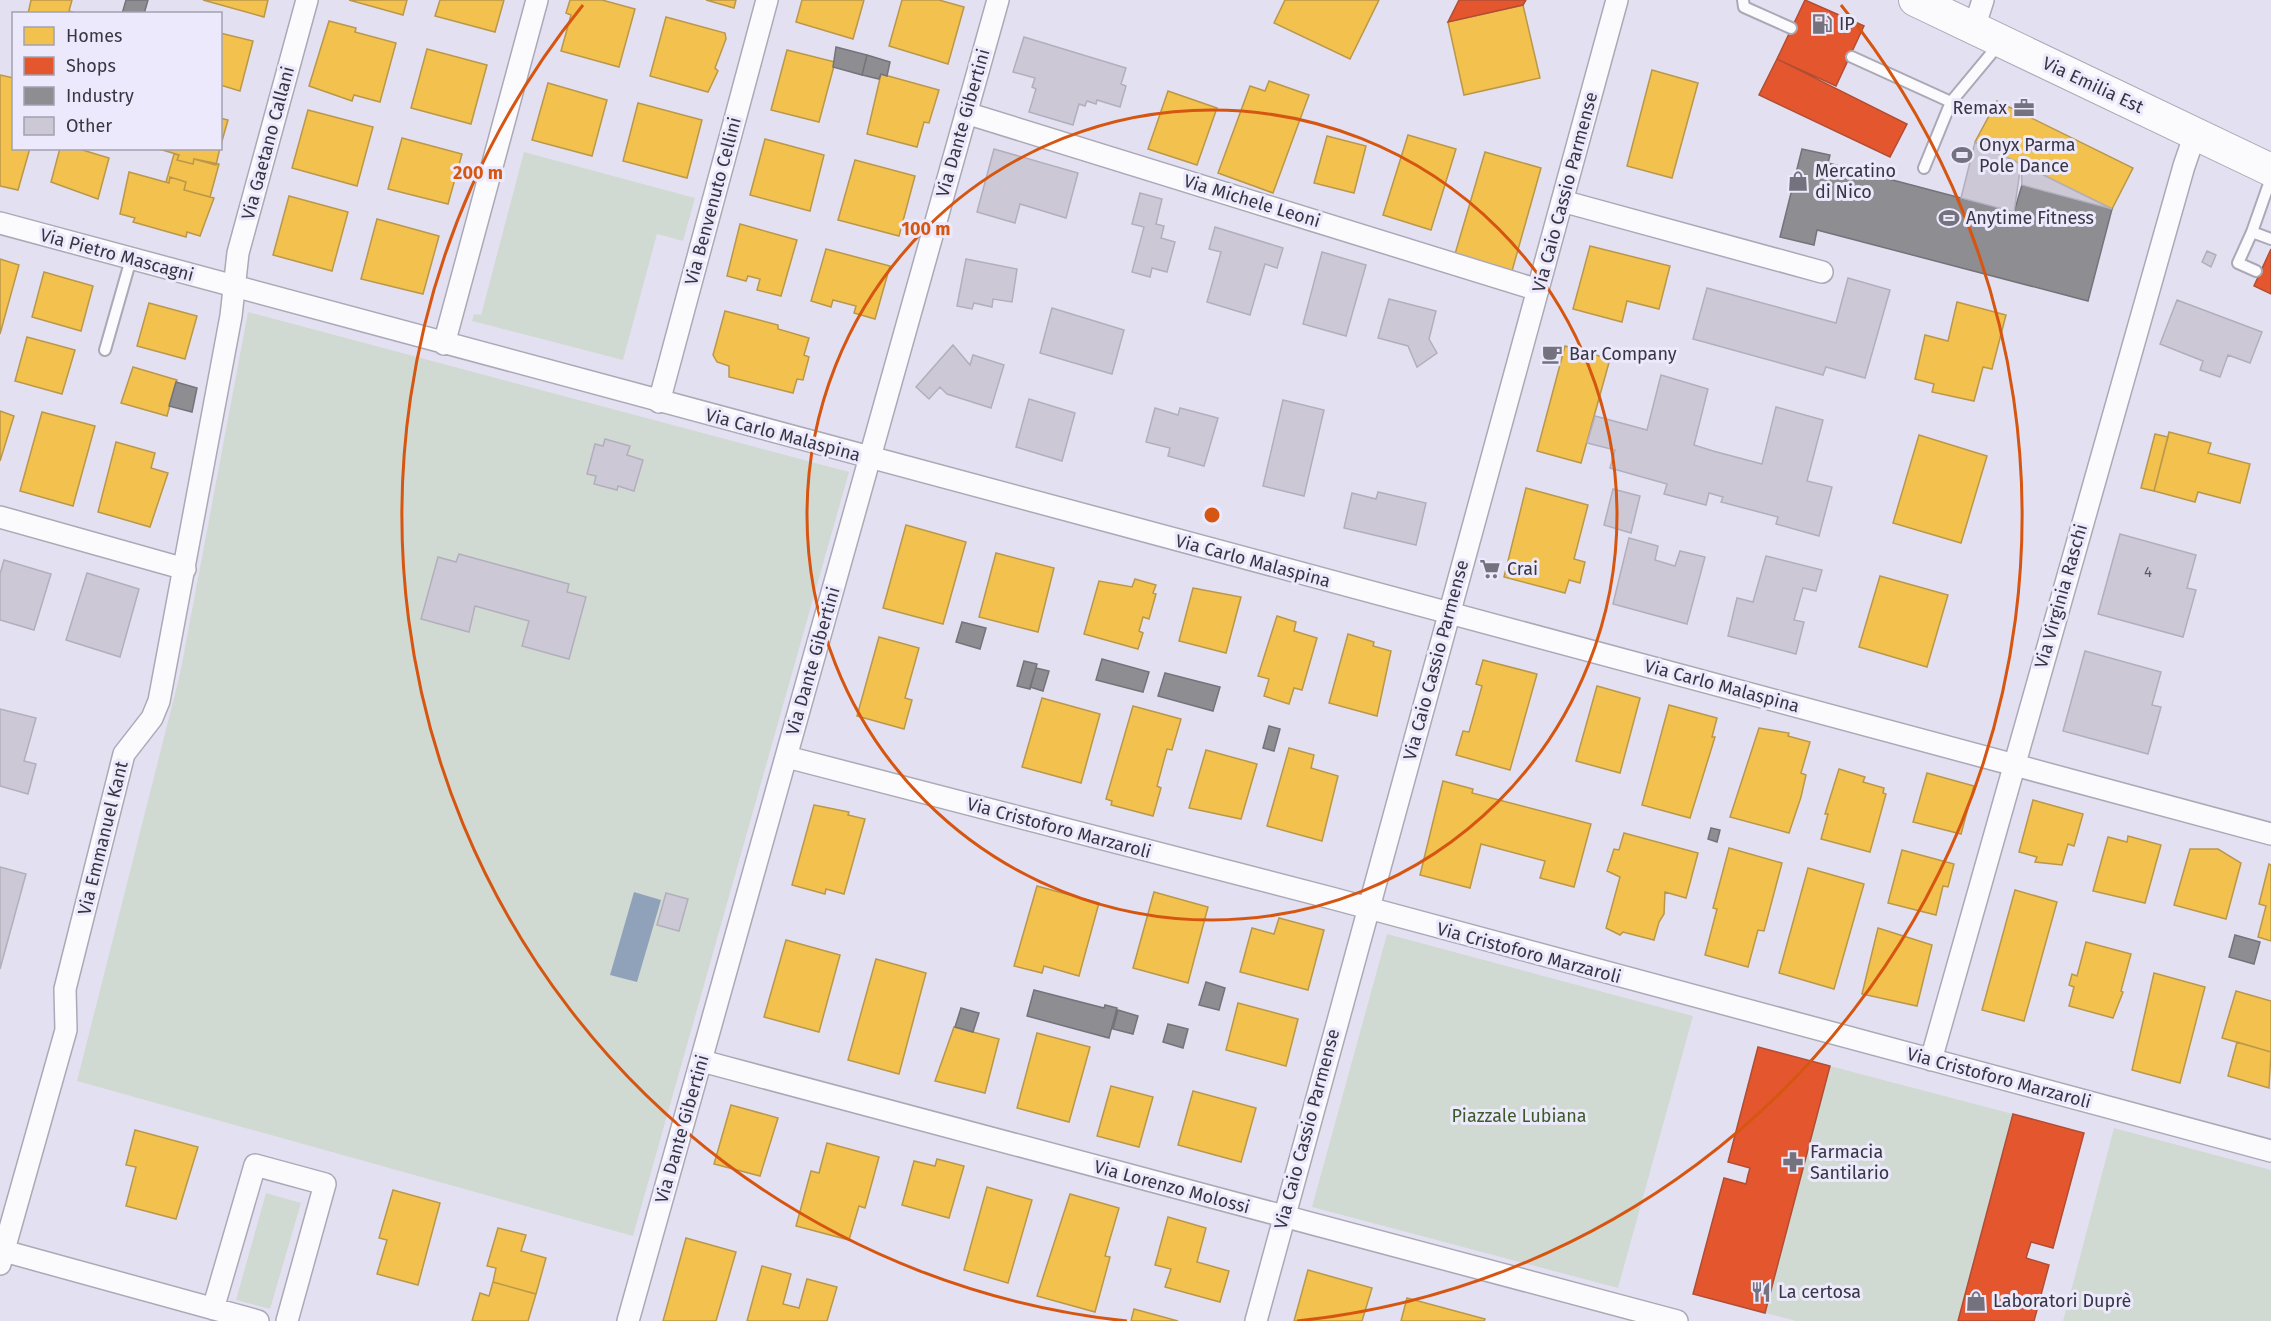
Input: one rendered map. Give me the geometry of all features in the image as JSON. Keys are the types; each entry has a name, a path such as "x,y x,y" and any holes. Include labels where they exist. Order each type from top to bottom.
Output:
{"main road":[{"name":"Via Emilia Est","path":"1915,0 1978,14 2002,41 2271,170"}],"street":[{"name":"Via Gaetano Callani","path":"234,288 238,253 307,0"},
{"path":"444,344 537,0"},
{"name":"Via Benvenuto Cellini","path":"659,402 767,0"},
{"name":"Via Dante Gibertini","path":"628,1321 998,0"},
{"name":"Via Caio Cassio Parmense","path":"1256,1321 1617,0"},
{"name":"Via Michele Leoni","path":"966,113 1538,290"},
{"name":"Via Virginia Raschi","path":"1931,1060 2013,764 2195,134"},
{"path":"1562,201 1822,272"},
{"name":"Via Pietro Mascagni","path":"0,223 234,288"},
{"name":"Via Carlo Malaspina","path":"234,288 2271,834"},
{"name":"Via Emmanuel Kant","path":"234,288 159,700 152,718 124,754 65,989 66,1030 2,1257 258,1321"},
{"path":"0,517 184,569"},
{"name":"Via Cristoforo Marzaroli","path":"786,757 1367,909 2271,1151"},
{"name":"Via Lorenzo Molossi","path":"702,1061 1677,1321"},
{"path":"213,1309 255,1165 325,1184 287,1321"}],"lane":[{"path":"1743,0 1744,7 1791,28"},
{"path":"1924,168 1951,102 2002,41"},
{"path":"1852,57 1951,102"},
{"path":"2256,271 2238,263 2252,232 2271,178"},
{"path":"2252,232 2271,239"},
{"path":"105,350 131,259"}],"green space":[{"path":"524,152 695,198 683,241 657,234 623,360 472,321 474,314 481,315"},
{"path":"248,312 849,472 633,1236 77,1081 180,674"},
{"name":"Piazzale Lubiana","path":"1387,934 1693,1016 1618,1288 1312,1207"},
{"path":"1830,1066 2013,1114 1958,1321 1796,1321 1765,1313"},
{"path":"2114,1128 2271,1170 2271,1321 2063,1321"},
{"path":"266,1193 301,1203 270,1309 236,1300"}],"water":[{"path":"634,892 661,900 637,982 610,975"}],"building: Homes":[{"path":"31,0 72,0 69,11 72,12 28,12"},
{"path":"203,0 268,0 264,17"},
{"path":"349,0 407,0 403,15"},
{"path":"440,0 504,0 495,32 435,16"},
{"path":"570,0 602,0 635,9 619,67 561,51 571,15 566,13"},
{"path":"706,0 736,0 734,8"},
{"path":"802,0 864,0 853,39 796,22"},
{"path":"902,0 939,0 964,7 948,64 889,46"},
{"path":"1285,0 1379,0 1350,59 1274,23"},
{"path":"1523,5 1540,78 1464,95 1448,22"},
{"path":"666,17 725,33 726,39 715,68 718,71 708,92 650,76"},
{"path":"329,21 356,28 355,32 396,43 380,102 354,95 352,101 309,86"},
{"path":"222,33 253,41 240,91 222,86"},
{"path":"427,49 487,65 471,124 411,108"},
{"path":"787,50 835,62 819,122 771,110"},
{"path":"1652,70 1698,83 1672,178 1627,166"},
{"path":"881,74 939,90 929,123 924,122 917,147 867,134"},
{"path":"0,75 12,78 12,150 29,150 18,190 0,186"},
{"path":"1269,81 1309,95 1273,193 1218,173 1250,86 1265,91"},
{"path":"548,83 607,100 592,156 532,140"},
{"path":"1168,91 1217,108 1197,165 1148,149"},
{"path":"1997,101 2133,168 2112,209 1975,142"},
{"path":"638,103 702,120 687,178 623,161"},
{"path":"308,110 373,127 357,186 292,168"},
{"path":"222,118 228,120 222,141"},
{"path":"1408,135 1456,149 1431,230 1383,215"},
{"path":"1327,136 1366,146 1354,193 1314,183"},
{"path":"402,138 462,154 448,204 388,189"},
{"path":"765,139 824,155 810,211 750,195"},
{"path":"59,150 83,150 109,158 98,199 51,182"},
{"path":"163,150 220,150 216,165 194,159 193,164 177,160 179,155"},
{"path":"1485,152 1541,168 1512,271 1455,254"},
{"path":"174,154 179,155 177,160 193,164 194,159 219,164 210,197 184,190 186,182 170,177 169,183 166,182"},
{"path":"855,160 915,176 899,236 838,220"},
{"path":"129,172 169,183 170,177 186,182 184,190 214,198 200,236 187,232 186,237 133,222 135,218 120,214"},
{"path":"289,196 348,212 332,271 273,255"},
{"path":"377,219 439,236 423,294 361,279"},
{"path":"740,224 797,240 781,296 757,290 760,279 748,276 746,281 727,276"},
{"path":"1590,246 1670,266 1659,309 1627,301 1622,322 1573,309"},
{"path":"826,249 890,266 875,319 854,313 856,306 833,300 831,307 811,301"},
{"path":"0,259 19,265 0,334"},
{"path":"44,272 93,286 81,331 32,317"},
{"path":"1957,302 2006,315 1992,369 1983,367 1974,401 1932,392 1934,384 1915,379 1925,335 1948,341"},
{"path":"149,303 197,316 185,359 137,346"},
{"path":"725,311 778,325 778,329 809,338 804,355 809,357 803,380 797,379 793,393 729,377 729,366 717,362 713,355"},
{"path":"27,337 75,350 62,394 15,381"},
{"path":"1565,346 1610,359 1581,463 1537,451"},
{"path":"133,367 177,380 167,416 121,403"},
{"path":"0,411 14,416 0,461"},
{"path":"42,412 95,426 73,506 20,491"},
{"path":"2169,432 2211,443 2208,453 2250,464 2240,503 2198,492 2195,502 2154,491"},
{"path":"2155,434 2168,437 2154,491 2141,488"},
{"path":"1919,435 1987,456 1961,543 1893,523"},
{"path":"116,442 155,453 151,468 168,473 150,527 98,512"},
{"path":"1526,488 1588,505 1574,559 1585,562 1580,583 1569,580 1565,593 1504,577"},
{"path":"906,525 966,542 943,624 883,608"},
{"path":"996,553 1054,568 1038,632 979,617"},
{"path":"1880,576 1948,595 1927,667 1859,647"},
{"path":"1135,579 1156,585 1153,593 1156,594 1149,619 1143,617 1139,631 1143,633 1138,649 1084,634 1099,581 1132,587"},
{"path":"1193,588 1241,597 1226,653 1179,641"},
{"path":"1277,616 1296,622 1294,631 1317,638 1302,690 1294,688 1289,704 1264,696 1269,679 1258,676"},
{"path":"1348,634 1374,642 1373,646 1391,651 1377,716 1329,703"},
{"path":"879,637 919,648 905,698 912,700 904,729 857,716"},
{"path":"1483,660 1537,674 1510,770 1456,755 1463,731 1469,732 1482,686 1476,684"},
{"path":"1597,686 1640,698 1620,773 1576,761"},
{"path":"1042,698 1100,714 1081,783 1022,767"},
{"path":"1669,705 1717,718 1712,737 1715,737 1690,818 1642,805"},
{"path":"1133,706 1181,719 1172,750 1167,749 1157,786 1161,788 1153,816 1111,805 1112,801 1106,799"},
{"path":"1759,728 1789,733 1788,736 1810,742 1801,773 1806,775 1801,797 1789,833 1730,817"},
{"path":"1289,748 1314,755 1311,768 1338,776 1322,841 1267,826"},
{"path":"1206,750 1257,764 1241,819 1189,808"},
{"path":"1839,769 1865,777 1863,782 1884,788 1883,793 1886,794 1870,852 1821,839 1828,814 1825,814"},
{"path":"1927,773 1974,786 1961,834 1913,822"},
{"path":"1443,781 1473,789 1472,793 1591,824 1574,887 1540,878 1545,861 1481,844 1470,888 1420,875"},
{"path":"2033,800 2083,814 2074,846 2068,844 2062,865 2035,862 2037,857 2019,852"},
{"path":"814,805 849,812 848,815 865,819 844,894 826,889 825,894 792,885"},
{"path":"1624,833 1698,853 1686,898 1665,892 1664,914 1654,940 1623,932 1620,935 1606,928 1620,877 1607,871 1614,849 1619,850"},
{"path":"2128,836 2161,845 2145,903 2093,891 2108,837 2127,842"},
{"path":"1729,848 1782,863 1764,931 1758,930 1748,967 1705,955 1717,909 1713,908"},
{"path":"2190,849 2218,849 2241,863 2226,919 2174,905"},
{"path":"1902,850 1954,864 1948,887 1943,886 1936,915 1888,903"},
{"path":"2269,864 2271,865 2271,941 2258,937 2266,906 2259,904"},
{"path":"1808,868 1864,884 1834,989 1779,973"},
{"path":"1037,886 1099,903 1079,976 1044,966 1042,973 1014,966"},
{"path":"2015,890 2057,902 2024,1021 1982,1010"},
{"path":"1154,892 1208,907 1188,983 1133,968"},
{"path":"1279,918 1324,930 1308,990 1240,972 1252,928 1274,934"},
{"path":"1878,928 1932,945 1917,1006 1862,994"},
{"path":"786,940 840,955 819,1032 764,1017"},
{"path":"2086,942 2131,954 2121,991 2123,992 2113,1018 2069,1006 2074,987 2069,985 2072,974 2077,976"},
{"path":"876,959 926,973 899,1074 848,1060"},
{"path":"2154,973 2205,987 2180,1083 2132,1070"},
{"path":"2236,991 2271,1001 2271,1052 2222,1038"},
{"path":"1238,1003 1298,1019 1286,1066 1226,1050"},
{"path":"954,1027 999,1039 985,1093 935,1081"},
{"path":"1037,1033 1090,1047 1069,1122 1017,1108"},
{"path":"2237,1042 2271,1052 2269,1088 2228,1076"},
{"path":"1111,1086 1153,1097 1139,1147 1097,1136"},
{"path":"1193,1091 1256,1108 1241,1162 1178,1145"},
{"path":"731,1105 778,1118 760,1176 714,1164"},
{"path":"135,1130 198,1147 176,1219 126,1206 136,1167 126,1165"},
{"path":"827,1143 879,1157 865,1208 859,1206 849,1240 796,1226 811,1171 819,1173"},
{"path":"937,1159 964,1166 949,1218 902,1205 914,1161 935,1166"},
{"path":"987,1187 1032,1200 1008,1283 964,1270"},
{"path":"393,1190 440,1203 418,1285 377,1274 387,1240 379,1238"},
{"path":"1070,1194 1119,1208 1105,1256 1110,1257 1095,1312 1037,1296"},
{"path":"1168,1217 1206,1228 1197,1262 1229,1271 1220,1302 1165,1287 1171,1269 1155,1265"},
{"path":"498,1228 526,1235 521,1251 546,1258 536,1294 493,1282 496,1268 487,1266"},
{"path":"686,1238 736,1252 716,1321 663,1321"},
{"path":"762,1266 791,1274 783,1304 799,1308 807,1279 837,1287 827,1321 747,1321"},
{"path":"1308,1270 1372,1288 1362,1321 1294,1321"},
{"path":"493,1282 536,1294 528,1321 472,1321 480,1293 489,1296"},
{"path":"1407,1298 1485,1319 1484,1321 1401,1321"},
{"path":"1134,1309 1178,1321 1131,1321"}],"building: Shops":[{"path":"1459,0 1526,0 1523,5 1448,22"},
{"path":"1805,0 1864,26 1836,86 1777,59"},
{"path":"1777,59 1907,124 1890,157 1759,95"},
{"path":"2271,249 2271,294 2254,286"},
{"path":"1758,1047 1830,1066 1765,1313 1693,1294 1724,1178 1746,1184 1750,1168 1728,1162"},
{"path":"2013,1114 2084,1133 2053,1248 2031,1242 2026,1258 2049,1265 2034,1321 1958,1321"}],"building: Industry":[{"path":"126,0 148,0 145,12 123,12"},
{"path":"836,47 867,55 862,75 833,67"},
{"path":"867,55 890,62 887,76 881,74 879,79 862,75"},
{"path":"1802,149 1830,155 1828,163 2014,212 2022,185 2112,209 2088,301 1817,230 1814,245 1780,237"},
{"path":"176,382 197,388 192,412 169,406"},
{"path":"962,622 986,628 980,649 956,642"},
{"path":"1102,659 1149,672 1143,692 1096,680"},
{"path":"1024,661 1037,664 1030,689 1017,686"},
{"path":"1036,668 1049,671 1043,691 1030,687"},
{"path":"1165,673 1220,687 1213,711 1158,696"},
{"path":"1269,726 1280,729 1274,751 1263,748"},
{"path":"1711,828 1720,830 1717,842 1708,839"},
{"path":"2235,935 2260,942 2254,964 2229,957"},
{"path":"1206,982 1225,988 1219,1010 1199,1005"},
{"path":"1034,990 1104,1008 1105,1005 1117,1008 1109,1038 1027,1016"},
{"path":"961,1008 979,1013 973,1032 955,1027"},
{"path":"1118,1010 1138,1016 1133,1034 1113,1029"},
{"path":"1168,1024 1188,1029 1183,1048 1163,1042"}],"building: Other":[{"path":"1024,37 1126,68 1121,84 1126,86 1120,107 1097,100 1096,104 1087,101 1085,106 1079,104 1073,125 1029,112 1036,89 1032,87 1035,78 1013,72"},
{"path":"1975,142 2021,164 2014,212 1961,198"},
{"path":"994,149 1078,173 1066,218 1020,204 1015,223 977,212"},
{"path":"2021,164 2112,209 2022,185"},
{"path":"1140,193 1162,199 1156,224 1164,226 1161,238 1175,242 1167,272 1152,268 1150,277 1132,272 1144,227 1132,224"},
{"path":"1215,227 1283,248 1277,268 1265,264 1250,315 1207,302 1221,252 1209,249"},
{"path":"2207,251 2216,255 2211,267 2202,262"},
{"path":"1322,252 1366,265 1346,336 1303,324"},
{"path":"966,259 1017,269 1012,302 993,299 992,307 974,303 972,309 957,306"},
{"path":"1848,278 1890,290 1865,378 1826,367 1823,375 1693,339 1707,288 1836,323"},
{"path":"1389,299 1436,311 1429,339 1437,353 1417,367 1408,346 1378,338"},
{"path":"2177,300 2262,332 2250,363 2228,355 2220,377 2200,370 2203,361 2160,344"},
{"path":"1052,308 1124,330 1112,374 1040,353"},
{"path":"953,345 970,365 973,355 1004,365 991,408 947,394 940,387 929,399 916,387"},
{"path":"1661,375 1708,389 1694,445 1713,451 1762,464 1776,407 1823,420 1807,481 1832,487 1819,536 1776,524 1778,517 1721,502 1723,497 1709,493 1706,505 1664,494 1667,484 1610,468 1615,450 1587,443 1595,416 1647,430"},
{"path":"1029,399 1075,413 1062,461 1016,447"},
{"path":"1283,400 1324,410 1304,496 1263,486"},
{"path":"1155,408 1178,415 1180,408 1218,418 1204,466 1168,456 1170,448 1146,442"},
{"path":"605,439 630,446 627,455 643,460 634,491 618,486 617,490 594,484 596,476 587,474 595,444 603,446"},
{"path":"1613,489 1640,496 1631,533 1604,525"},
{"path":"1378,492 1426,503 1416,545 1344,528 1352,493 1376,499"},
{"path":"2120,534 2196,555 2187,588 2196,590 2183,637 2098,614"},
{"path":"1629,538 1658,546 1655,560 1675,566 1680,551 1705,557 1687,624 1613,604"},
{"path":"459,554 569,584 567,592 586,597 569,659 522,646 529,621 475,606 469,632 421,619 438,557 456,562"},
{"path":"1766,556 1822,570 1816,591 1803,588 1794,620 1804,622 1796,654 1728,636 1737,598 1753,602"},
{"path":"4,560 51,574 34,630 0,620 0,574"},
{"path":"87,573 139,589 120,657 66,640"},
{"path":"2085,651 2161,672 2152,705 2161,707 2148,754 2063,731"},
{"path":"0,709 36,718 24,761 36,764 28,794 0,786"},
{"path":"0,867 26,874 0,969"},
{"path":"666,893 688,899 679,931 657,925"}],"place":[{"name":"IP","path":"1822,24"},
{"name":"Remax","path":"2024,108"},
{"name":"Onyx Parma Pole Dance","path":"1962,155"},
{"name":"Mercatino di Nico","path":"1798,181"},
{"name":"Anytime Fitness","path":"1949,218"},
{"name":"Bar Company","path":"1552,354"},
{"name":"Crai","path":"1490,569"},
{"name":"Farmacia Santilario","path":"1793,1162"},
{"name":"La certosa","path":"1761,1292"},
{"name":"Laboratori Duprè","path":"1976,1301"}]}
